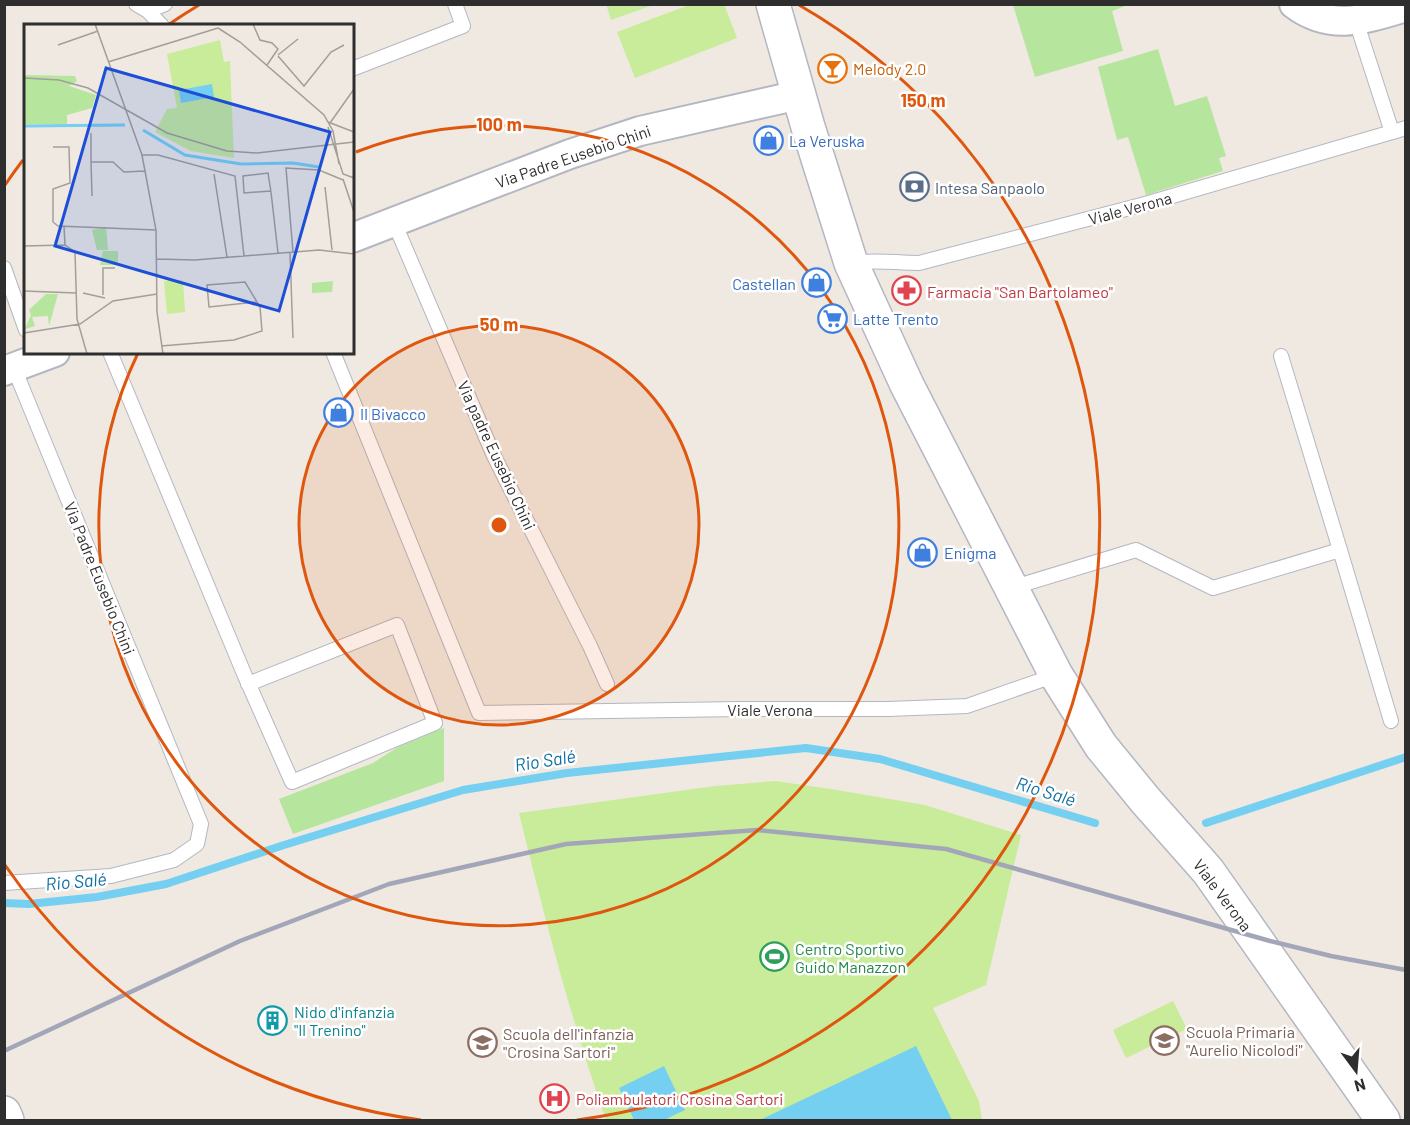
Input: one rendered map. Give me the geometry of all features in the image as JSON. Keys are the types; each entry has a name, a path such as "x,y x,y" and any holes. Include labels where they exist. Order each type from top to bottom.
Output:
{"main road":[{"name":"Viale Verona","path":"773,4 851,263 907,385 1056,675 1101,746 1208,871 1383,1120"},
{"path":"4,1113 7,1120"}],"street":[{"path":"1294,4 1305,13 1328,20 1356,21 1406,7"},
{"name":"Via Padre Eusebio Chini","path":"354,237 560,158 639,131 799,95"}],"lane":[{"path":"142,8 165,4"},
{"path":"354,68 463,26 454,4"},
{"path":"142,8 160,24"},
{"path":"1356,21 1399,130"},
{"name":"Viale Verona","path":"851,263 870,260 920,263 1134,207 1399,130"},
{"name":"Via padre Eusebio Chini","path":"394,222 494,456 572,609 607,684"},
{"path":"4,267 24,324"},
{"path":"111,354 248,684 292,782 435,723 397,625 248,684"},
{"name":"Viale Verona","path":"334,354 479,713 888,709 967,706 1056,675"},
{"path":"1281,356 1391,721"},
{"name":"Via Padre Eusebio Chini","path":"4,883 111,876 174,860 197,844 201,824 28,361"},
{"path":"1011,588 1136,550 1213,588 1340,550"}],"green space":[{"path":"606,4 653,4 653,5 611,20"},
{"path":"724,4 737,38 635,78 617,32 689,5"},
{"path":"1013,5 1128,5 1112,11 1123,51 1035,77"},
{"path":"1158,49 1175,106 1207,96 1226,156 1219,158 1223,171 1146,195 1128,137 1117,140 1098,67"},
{"path":"444,728 444,781 293,834 279,799 373,763 398,747"},
{"name":"Centro Sportivo Guido Manazzon","path":"775,781 925,805 1021,835 986,985 933,1008 979,1101 982,1120 606,1120 559,968 519,813 715,786"},
{"path":"1173,1001 1187,1029 1126,1058 1113,1030"}],"water":[{"path":"916,1046 952,1120 760,1120"},
{"path":"664,1066 685,1110 664,1120 634,1120 619,1088"}],"waterway":[{"name":"Rio Salé","path":"4,903 29,904 97,897 166,884 463,790 567,773 806,748 880,759 1095,823"},
{"name":"Rio Salé","path":"1206,823 1406,757"}],"railway":[{"path":"4,1051 240,941 389,884 566,844 757,830 946,849 1270,941 1331,956 1406,970"}],"place":[{"name":"Melody 2.0","path":"832,68"},
{"name":"La Veruska","path":"768,140"},
{"name":"Intesa Sanpaolo","path":"914,187"},
{"name":"Castellan","path":"817,283"},
{"name":"Farmacia \"San Bartolameo\"","path":"906,291"},
{"name":"Latte Trento","path":"832,318"},
{"name":"Il Bivacco","path":"339,413"},
{"name":"Enigma","path":"923,552"},
{"name":"Centro Sportivo Guido Manazzon","path":"774,957"},
{"name":"Nido d'infanzia \"Il Trenino\"","path":"273,1020"},
{"name":"Scuola Primaria \"Aurelio Nicolodi\"","path":"1165,1040"},
{"name":"Scuola dell'infanzia \"Crosina Sartori\"","path":"482,1042"},
{"name":"Poliambulatori Crosina Sartori","path":"555,1098"}]}
